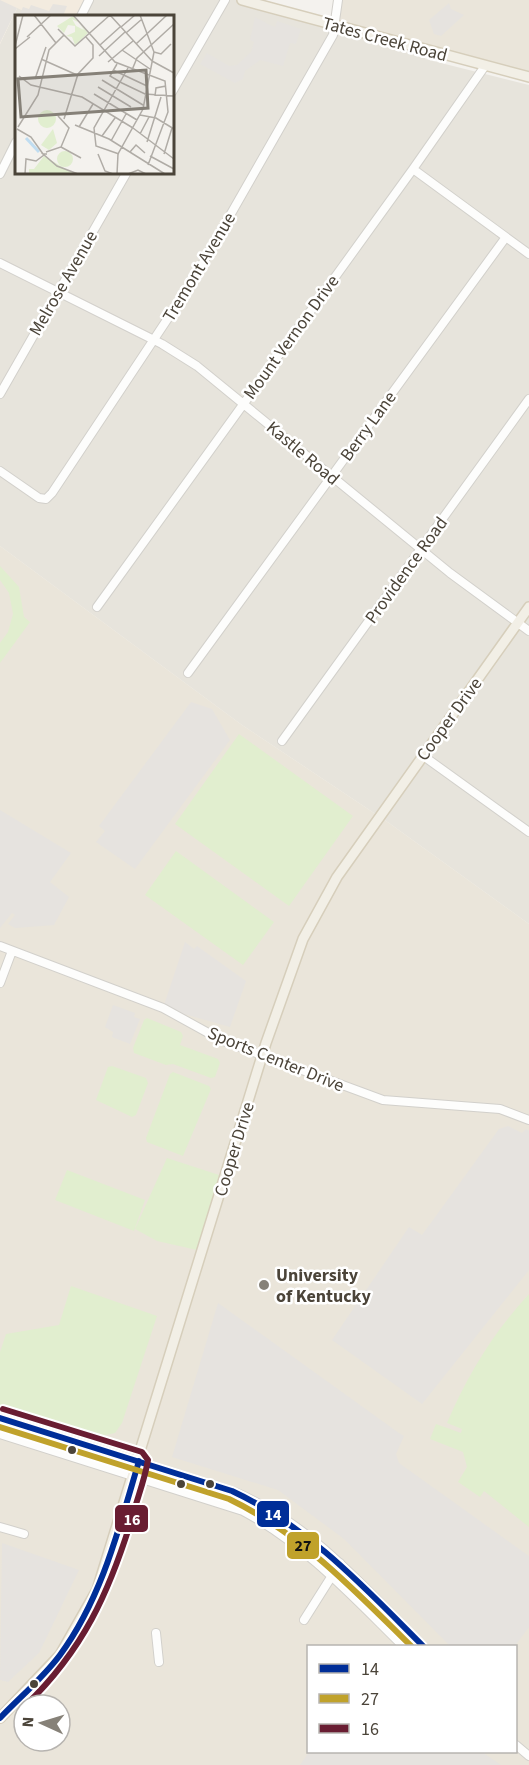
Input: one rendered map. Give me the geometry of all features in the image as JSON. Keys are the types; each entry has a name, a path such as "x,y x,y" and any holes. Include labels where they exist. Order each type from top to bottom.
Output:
{"main road":[{"name":"Tates Creek Road","path":"242,0 529,78"},
{"name":"Cooper Drive","path":"0,1718 43,1675 81,1622 105,1568 135,1477 263,1055 296,958 320,904 347,861 529,607"}],"street":[{"path":"82,15 89,0"},
{"path":"174,89 225,0"},
{"name":"Tremont Avenue","path":"0,471 37,497 46,499 52,493 192,282 333,35 338,0"},
{"name":"Mount Vernon Drive","path":"97,607 485,66"},
{"path":"0,174 15,144"},
{"path":"413,169 529,254"},
{"name":"Melrose Avenue","path":"0,394 126,174"},
{"name":"Berry Lane","path":"188,673 506,237"},
{"name":"Kastle Road","path":"0,263 154,341 197,366 421,549 529,631"},
{"name":"Providence Road","path":"282,741 529,399"},
{"path":"423,755 529,832"},
{"name":"Sports Center Drive","path":"0,946 163,1008 221,1040 383,1100 500,1109 529,1120"},
{"path":"0,982 12,951"},
{"path":"0,1418 232,1491 267,1506 308,1534 421,1645"},
{"path":"0,1434 243,1511 296,1544 401,1645"},
{"path":"0,1527 24,1533"},
{"path":"304,1620 340,1563"},
{"path":"156,1633 159,1662"},
{"path":"517,1746 529,1756"}],"shaded area":[{"path":"0,0 88,0 80,15 32,15 17,8 0,44"},
{"path":"0,0 17,8 0,43"},
{"path":"21,0 245,0 430,50 425,59 529,85 529,924 389,823 242,725 0,546 0,44"},
{"path":"338,0 529,0 529,77 333,24"},
{"path":"449,3 451,9 464,15 441,36 434,34 429,20"},
{"path":"53,4 67,6 63,15 19,15 23,7 29,9 31,5 49,11"},
{"path":"255,17 275,27 277,21 301,29 296,44 290,43 283,66 260,60 245,71 243,79 235,83 200,64 207,53 229,66 237,65 251,52 254,42 250,40"},
{"name":"University of Kentucky","path":"0,546 242,725 389,823 529,924 529,1765 0,1765"},
{"path":"191,702 212,709 230,740 135,869 96,842 105,831 99,826"},
{"path":"0,810 71,853 50,882 69,897 54,925 15,928 8,924 15,915 12,913 0,928"},
{"path":"185,942 194,949 197,946 246,981 230,1027 163,1008"},
{"path":"113,1005 135,1013 134,1017 140,1019 130,1044 112,1037 113,1032 105,1027"},
{"path":"508,1126 522,1133 526,1129 529,1131 529,1270 422,1404 332,1340 409,1227 422,1235 499,1129"},
{"path":"218,1303 404,1436 396,1454 399,1463 529,1556 529,1627 516,1645 449,1645 344,1539 278,1490 172,1457"},
{"path":"2,1543 79,1570 39,1653 8,1682 0,1680"},
{"path":"308,1753 483,1753 501,1765 300,1765"}],"green space":[{"path":"0,566 19,587 24,617 30,622 0,663 0,643 8,632 13,614 9,593 0,580"},
{"path":"239,734 353,816 289,906 175,824"},
{"path":"176,851 274,922 243,965 145,895"},
{"path":"147,1018 181,1032 183,1036 180,1045 218,1059 220,1063 215,1077 211,1078 173,1064 166,1065 134,1053 133,1048 144,1020"},
{"path":"112,1066 146,1078 148,1083 136,1115 132,1117 96,1100 108,1067"},
{"path":"173,1072 209,1086 211,1089 183,1156 147,1142 146,1138 170,1074"},
{"path":"167,1158 219,1175 197,1250 157,1241 135,1229"},
{"path":"67,1170 145,1200 134,1231 55,1200"},
{"path":"71,1286 157,1316 122,1423 115,1433 101,1436 0,1406 0,1352 6,1334 59,1325"},
{"path":"529,1294 529,1527 484,1491 480,1497 458,1482 467,1467 463,1452 430,1439 436,1424 461,1433 462,1429 447,1423 455,1405 493,1339"}],"transit line":[{"name":"16","path":"3,1409 142,1452 148,1460 123,1545 103,1596 79,1641 37,1693"},
{"name":"14","path":"0,1418 232,1491 260,1506 311,1540 357,1581 422,1645"},
{"name":"27","path":"0,1427 229,1499 255,1513 304,1546 369,1604 410,1645"},
{"name":"14","path":"0,1718 39,1680 75,1633 108,1562 139,1461"}],"place":[{"name":"University of Kentucky","path":"264,1285"}]}
